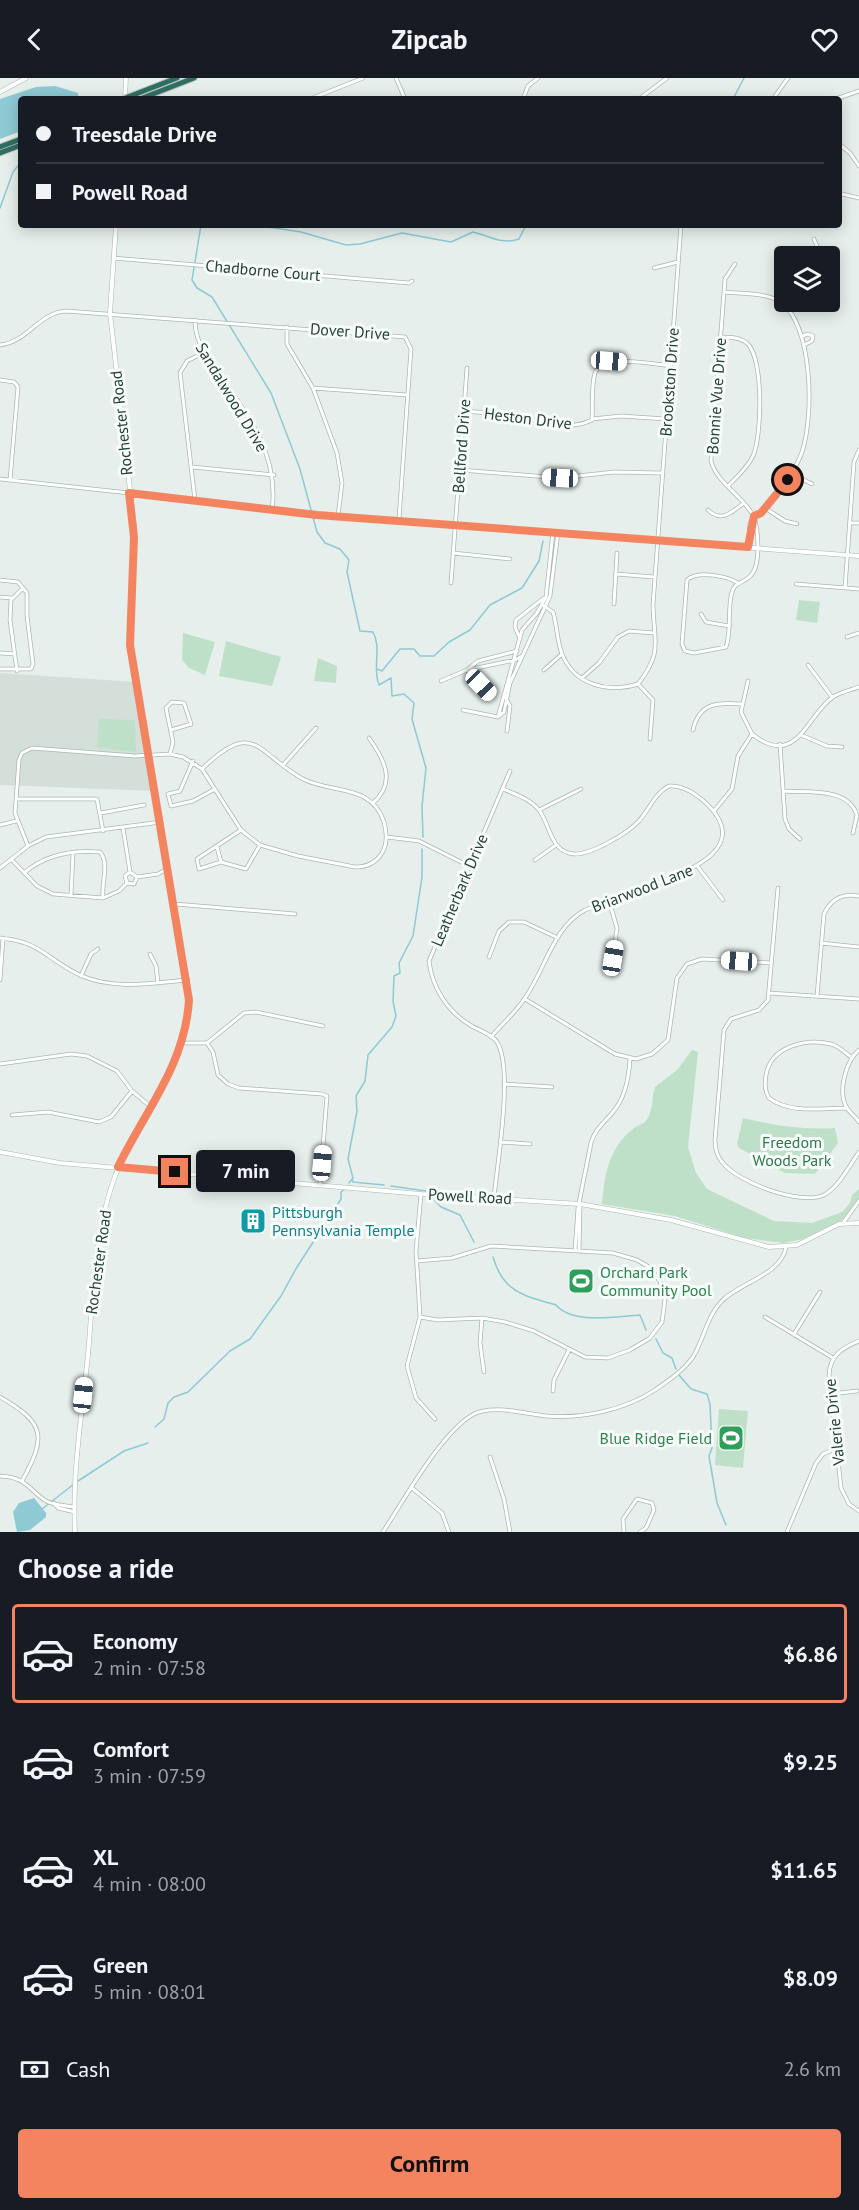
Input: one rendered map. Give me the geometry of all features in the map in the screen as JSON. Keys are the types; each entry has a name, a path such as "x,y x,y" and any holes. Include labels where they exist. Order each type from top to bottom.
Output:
{"highway":[{"path":"131,96 177,78"},
{"path":"148,96 194,78"},
{"path":"0,147 18,140"},
{"path":"0,153 18,146"}],"street":[{"path":"0,92 26,78"},
{"path":"126,78 126,96"},
{"path":"318,96 363,78"},
{"path":"396,78 404,96"},
{"path":"524,96 528,86 538,78"},
{"path":"643,96 668,78"},
{"path":"775,96 788,78"},
{"path":"842,97 859,91"},
{"path":"842,146 859,166"},
{"path":"842,194 859,198"},
{"name":"Rochester Road","path":"75,1532 98,1244 106,1205 118,1167 172,1070 183,1043 188,1013 188,980 130,645 134,537 111,313 116,228"},
{"name":"Brookston Drive","path":"638,684 651,668 656,654 654,577 656,540 681,228"},
{"path":"814,239 817,246"},
{"name":"Chadborne Court","path":"113,258 398,282 412,281"},
{"path":"654,268 678,262"},
{"name":"Bonnie Vue Drive","path":"735,264 726,275 711,461 716,474 729,485 754,516"},
{"path":"724,292 768,297 774,301"},
{"name":"Dover Drive","path":"0,345 18,341 42,319 57,312 111,313 405,337 411,349 399,519"},
{"path":"748,547 754,516 765,508 792,474 802,453 808,423 804,345 790,312"},
{"name":"Sandalwood Drive","path":"195,320 195,335 203,353 257,431 274,475 272,510"},
{"path":"287,327 287,344 313,388 341,471 338,516"},
{"path":"802,336 808,334 813,336 812,341 804,345"},
{"path":"720,337 743,340 753,352 760,403 754,454 729,485"},
{"path":"195,502 180,373 187,361 203,353"},
{"path":"592,419 595,372 600,366 609,361 670,366"},
{"name":"Bellford Drive","path":"451,583 467,368"},
{"path":"0,380 14,382 18,387 10,480"},
{"path":"313,388 407,395"},
{"name":"Heston Drive","path":"464,411 505,415 564,426 583,424 592,419 621,416 666,419"},
{"path":"845,588 854,462 859,450"},
{"path":"192,467 274,475"},
{"path":"460,470 560,478 614,472 662,473"},
{"path":"792,474 812,483"},
{"path":"0,479 338,516 859,556"},
{"path":"708,510 715,516 722,517 744,503"},
{"path":"765,508 785,521 798,524"},
{"path":"738,584 728,577 695,575 689,577 686,584 682,644 685,651 694,653 723,649 727,644 731,597 738,584 749,578 754,571 758,548 757,523 754,516"},
{"path":"850,523 859,524"},
{"path":"498,717 522,630 544,605 555,532"},
{"path":"507,731 509,686 551,591 555,532"},
{"path":"453,553 510,559"},
{"path":"614,604 617,553"},
{"path":"616,574 654,577"},
{"path":"0,580 18,582 27,596 33,664 28,670 0,669"},
{"path":"796,584 859,589"},
{"path":"16,671 10,617 12,598 23,588"},
{"path":"0,597 12,598"},
{"path":"520,641 515,627 516,620 546,597"},
{"path":"544,605 553,612 562,654 582,678 599,688 621,689 638,684 653,700 650,739"},
{"path":"701,614 706,622 729,626"},
{"path":"582,678 599,663 618,636 629,631 654,633"},
{"path":"848,636 859,633"},
{"path":"520,641 529,640"},
{"path":"467,670 478,661 518,651"},
{"path":"0,653 15,654"},
{"path":"544,670 562,654"},
{"path":"441,681 467,670 515,660 522,656"},
{"path":"808,665 832,697"},
{"path":"467,670 491,695"},
{"path":"748,681 741,704 742,718 752,734 768,743 780,744 801,735 832,697 859,687"},
{"path":"504,694 508,700"},
{"path":"498,717 504,712 508,700"},
{"path":"170,754 173,746 167,706 172,702 184,703 191,724 171,730"},
{"path":"693,730 697,717 710,705 741,704"},
{"path":"463,710 498,717"},
{"path":"284,764 316,728"},
{"path":"503,789 526,799 539,810 556,845 563,851 578,854 614,839 632,828 660,792 669,786 679,786 694,794 714,811 726,800 732,789 738,756 752,734"},
{"path":"801,735 827,746 842,747"},
{"path":"369,738 381,756 387,775 384,789 373,803"},
{"path":"28,846 16,821 16,799 19,760 22,753 29,749 170,754 193,761 202,769 241,830 260,845 298,856 355,867 368,865 381,855 387,837 382,816 373,803 357,792 309,782 261,746 242,744 222,750 202,769"},
{"path":"780,744 786,825 800,839"},
{"path":"193,761 180,791 168,794 171,806 193,801 215,789"},
{"name":"Leatherbark Drive","path":"491,1037 458,1015 442,999 431,979 429,961 510,771"},
{"path":"539,810 581,789"},
{"path":"784,791 832,794 846,799 857,815 853,833"},
{"path":"16,799 94,798 99,803 103,831"},
{"path":"101,813 144,806"},
{"name":"Briarwood Lane","path":"491,1037 525,999 558,938 576,915 698,867 714,853 721,840 721,828 714,811"},
{"path":"0,825 16,821"},
{"path":"0,868 28,846 46,837 160,822"},
{"path":"123,828 130,872 138,877 158,874 168,868"},
{"path":"241,830 197,859 199,869 203,870 221,862 246,869 260,845"},
{"path":"387,837 419,841 469,866"},
{"path":"535,860 556,845"},
{"path":"217,847 221,862"},
{"path":"24,873 48,858 73,853 100,852 104,856 101,885 103,898"},
{"path":"71,895 73,853"},
{"path":"12,860 44,891 103,898 119,891 127,883"},
{"path":"698,867 723,900"},
{"path":"127,883 125,876 130,872"},
{"path":"158,874 170,877"},
{"path":"127,883 134,884 138,877"},
{"path":"778,888 769,993 766,1004 759,1010 734,1017 724,1030 715,1140 720,1160 731,1170 774,1193 814,1198 830,1191 859,1152"},
{"path":"817,996 823,918 829,905 841,897 859,896"},
{"path":"609,901 617,928 613,958"},
{"path":"175,903 295,914"},
{"path":"489,957 499,931 509,922 524,922 558,938"},
{"path":"0,980 1,938 29,942 81,976 114,984 188,980"},
{"path":"821,943 859,947"},
{"path":"81,976 91,954 98,949"},
{"path":"150,954 154,960 158,983"},
{"path":"525,999 615,1054 630,1059 652,1054 668,1040 677,978 687,964 702,959 771,963"},
{"path":"769,993 859,999"},
{"path":"183,1043 207,1043 244,1013 256,1012 323,1026"},
{"path":"491,1037 497,1042 502,1059 504,1084 494,1198"},
{"path":"207,1043 213,1052 218,1075 234,1087 322,1094 327,1099 320,1184"},
{"path":"847,1108 800,1108 780,1104 769,1098 765,1085 771,1062 781,1051 791,1046 810,1043 832,1044 851,1057"},
{"path":"859,1050 851,1057 845,1087 847,1108 859,1122"},
{"path":"0,1064 71,1054 87,1056 117,1071 132,1091 150,1106"},
{"path":"577,1251 580,1204 592,1138 620,1102 628,1076 630,1059"},
{"path":"504,1084 552,1087"},
{"path":"12,1115 48,1112 99,1122 111,1117 132,1091"},
{"path":"500,1142 530,1144"},
{"name":"Powell Road","path":"0,1152 60,1162 421,1194 580,1204 671,1220 763,1246 786,1247 806,1242 843,1223 859,1223"},
{"path":"421,1194 417,1261 420,1317 408,1358 408,1375 420,1405 435,1419"},
{"path":"843,1223 859,1201"},
{"path":"417,1261 440,1260 491,1246 613,1253 645,1264 656,1275 663,1287 666,1308 655,1333 630,1350 600,1358 585,1357 525,1327 482,1318 438,1320 420,1317"},
{"path":"383,1532 441,1446 464,1422 478,1412 494,1410 567,1416 621,1407 655,1390 692,1358 717,1306 726,1297 780,1263 786,1247"},
{"path":"794,1334 820,1292"},
{"path":"765,1317 832,1358"},
{"path":"482,1318 480,1343 484,1372"},
{"name":"Valerie Drive","path":"859,1341 846,1346 832,1358 829,1375 843,1494 849,1504 859,1511"},
{"path":"553,1391 554,1380 569,1350"},
{"path":"831,1394 857,1391"},
{"path":"0,1397 31,1417 38,1427 38,1449 22,1481"},
{"path":"787,1532 816,1462 823,1454 837,1448"},
{"path":"490,1457 504,1499 510,1532"},
{"path":"0,1476 22,1481 46,1501 75,1510"},
{"path":"412,1488 442,1513 448,1532"},
{"path":"624,1532 623,1519 637,1499 642,1498 652,1503 654,1510 646,1528 640,1532"}],"shaded area":[{"path":"0,673 136,682 155,791 0,785"}],"green space":[{"path":"799,600 820,602 817,623 796,620"},
{"path":"183,633 215,642 205,675 189,668 182,660"},
{"path":"226,641 281,657 272,686 219,676"},
{"path":"318,658 337,666 336,683 314,681"},
{"path":"99,719 135,720 136,752 97,747"},
{"path":"692,1050 698,1052 688,1147 696,1173 707,1189 774,1221 812,1223 842,1212 850,1203 852,1195 859,1189 859,1199 842,1220 803,1239 783,1243 745,1238 675,1216 602,1204 606,1173 618,1144 634,1128 645,1122 651,1109 655,1087 677,1070"},
{"name":"Freedom Woods Park","path":"743,1118 789,1127 835,1128 838,1143 815,1174 785,1173 739,1148 737,1144"},
{"name":"Blue Ridge Field","path":"719,1409 748,1411 743,1468 715,1465"}],"water":[{"path":"55,86 78,93 78,96 18,96 18,132 0,139 0,99 36,87"},
{"path":"34,1498 46,1513 46,1517 30,1530 17,1532 13,1512 19,1503"}],"waterway":[{"path":"735,96 744,78"},
{"path":"0,208 13,172 18,166"},
{"path":"201,228 192,280 197,288 212,297 271,393 300,469 317,532 325,543 340,549 349,560 347,572 360,631 373,632 376,638 376,672 379,685 391,678 392,696 404,694 414,703 412,719 426,768 422,806 423,837"},
{"path":"275,228 301,232 346,245 360,244 402,233 451,242 473,232 513,241 519,239 524,228"},
{"path":"377,669 382,671 400,649 414,649 420,656 434,656 449,642 470,630 490,605 522,588 539,561 543,541"},
{"path":"349,1183 353,1178 348,1159 357,1111 356,1096 365,1081 368,1055 392,1027 396,1016 393,1001 394,976 400,973 399,963 413,936 422,877 422,849"},
{"path":"352,1179 353,1182 384,1185"},
{"path":"391,1186 426,1191"},
{"path":"155,1427 164,1419 168,1403 174,1397 188,1392 230,1351 250,1339 281,1296 341,1199 341,1192 344,1190"},
{"path":"434,1200 441,1207 460,1215 474,1242"},
{"path":"493,1257 503,1278 516,1291 556,1305 573,1315 596,1318 640,1315 646,1330"},
{"path":"656,1339 663,1353 672,1358 676,1369"},
{"path":"679,1375 691,1389 707,1394 710,1404 712,1448 709,1456 717,1503 726,1525"},
{"path":"78,1481 124,1451 148,1443"},
{"path":"42,1509 74,1484"}],"place":[{"name":"Pittsburgh Pennsylvania Temple","path":"253,1221"},
{"name":"Orchard Park Community Pool","path":"581,1281"},
{"name":"Blue Ridge Field","path":"731,1438"}],"route":[{"path":"175,1172 118,1167 178,1056 187,1025 189,1000 130,645 134,537 129,493 317,515 398,519 748,547 750,523 754,516 761,513 788,480"}]}
